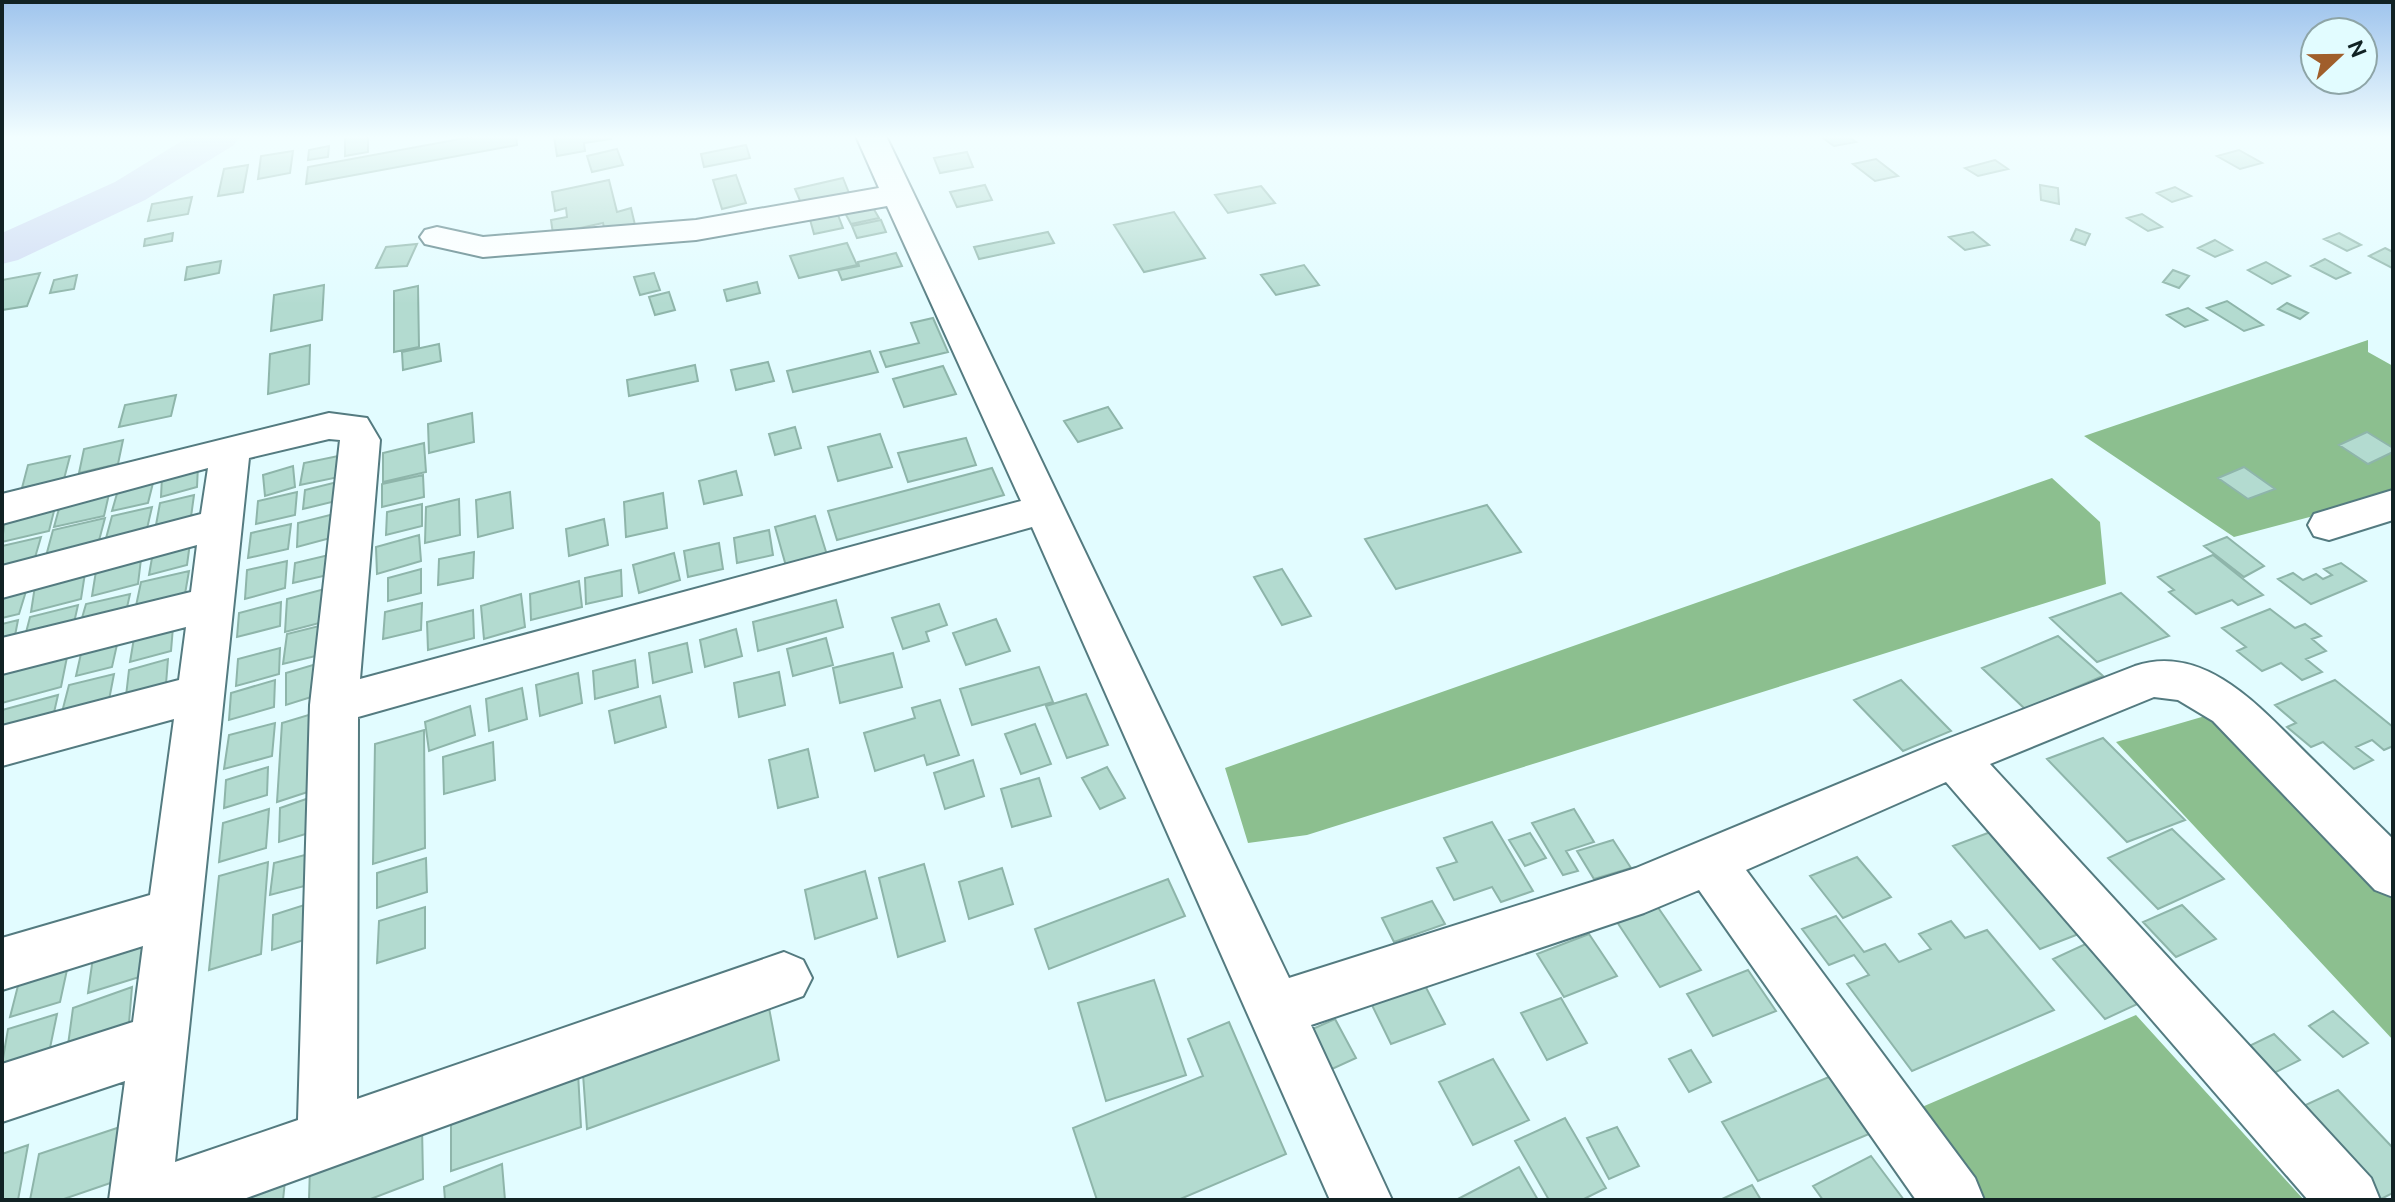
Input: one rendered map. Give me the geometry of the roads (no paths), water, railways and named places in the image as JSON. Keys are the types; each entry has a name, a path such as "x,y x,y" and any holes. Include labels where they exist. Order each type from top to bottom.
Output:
{"street":[{"path":"437,237 483,247 696,230 899,194 1361,1200"},
{"path":"2,509 329,426 353,427 358,432 360,440 334,705 327,1138"},
{"path":"140,1200 230,449"},
{"path":"2329,525 2393,505"},
{"path":"334,705 1046,509"},
{"path":"2,582 221,524"},
{"path":"2,656 211,604"},
{"path":"1274,1010 1629,894 1954,757 2151,679 2186,681 2209,692 2230,708 2393,874"},
{"path":"2,746 201,693"},
{"path":"1954,757 2349,1200"},
{"path":"1709,861 1953,1200"},
{"path":"2,964 174,912"},
{"path":"155,1200 784,978"},
{"path":"2,1093 159,1042"}],"waterway":[{"path":"2,250 128,192"}]}
